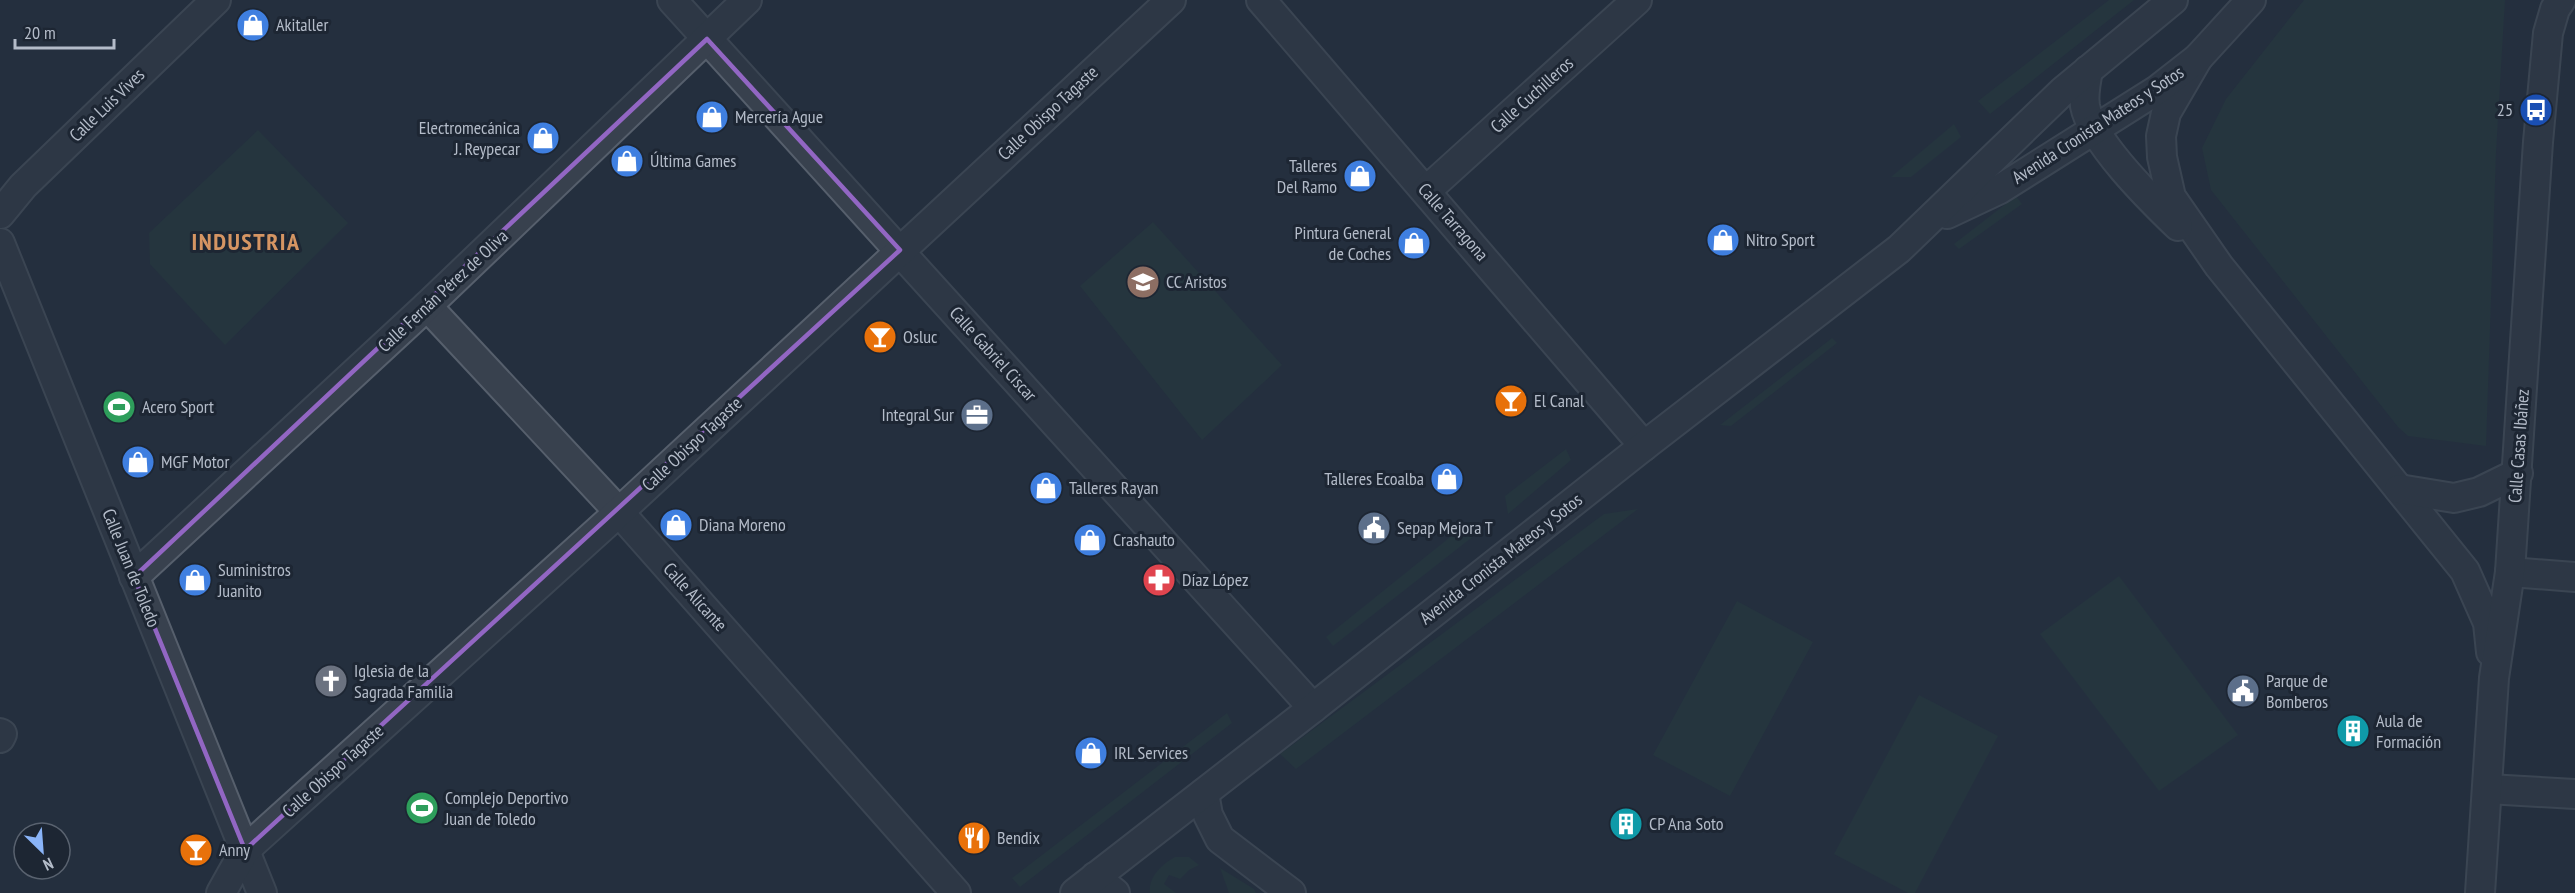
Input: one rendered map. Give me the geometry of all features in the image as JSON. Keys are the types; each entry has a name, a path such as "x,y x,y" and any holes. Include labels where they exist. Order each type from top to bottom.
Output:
{"street":[{"name":"Calle Luis Vives","path":"0,214 23,186 216,0"},
{"name":"Calle Gabriel Ciscar","path":"672,0 1313,708"},
{"name":"Calle Fernán Pérez de Oliva","path":"134,577 427,306 747,0"},
{"name":"Calle Obispo Tagaste","path":"222,893 245,850 619,512 1172,0"},
{"name":"Calle Tarragona","path":"1261,0 1644,446"},
{"name":"Calle Cuchilleros","path":"1426,191 1637,0"},
{"name":"Avenida Cronista Mateos y Sotos","path":"1095,888 1203,793 1842,293 1926,224 2063,90 2173,0"},
{"name":"Avenida Cronista Mateos y Sotos","path":"1926,224 2000,189 2157,90 2198,58 2251,0"},
{"name":"Calle Casas Ibáñez","path":"2480,893 2494,678 2510,572 2538,142 2548,33 2555,9 2561,0"},
{"path":"2198,58 2166,113 2161,136 2162,157 2171,197 2219,266 2465,571 2488,623 2494,678"},
{"path":"2088,70 2085,106 2094,130 2158,206 2219,266"},
{"name":"Calle Juan de Toledo","path":"0,243 262,893"},
{"name":"Calle Alicante","path":"427,306 619,512 956,893"},
{"path":"2399,489 2454,498 2479,492 2517,473"},
{"path":"2510,572 2575,577"},
{"path":"2488,789 2575,794"},
{"path":"1203,793 1208,815 1220,839 1291,893"}],"highlighted area":[{"path":"707,39 900,250 245,850 134,577"}],"green space":[{"path":"2109,0 2134,0 1990,114 1978,101"},
{"path":"2304,0 2505,0 2496,153 2486,446 2408,436 2398,427 2211,190 2202,148 2226,99"},
{"path":"1954,124 1961,137 1911,177 1891,177"},
{"path":"258,130 348,223 225,345 150,264 149,233"},
{"path":"2016,196 2022,204 1959,249 1954,244"},
{"path":"1153,222 1282,365 1202,440 1080,286"},
{"path":"1832,338 1837,343 1731,426 1720,425"},
{"path":"1566,449 1571,460 1508,514 1505,496"},
{"path":"1638,509 1296,769 1280,754 1604,514"},
{"path":"1470,521 1484,528 1333,646 1326,637"},
{"path":"2119,576 2238,735 2159,791 2040,634"},
{"path":"1737,601 1813,642 1730,796 1653,755"},
{"path":"1919,695 1998,736 1915,893 1908,893 1834,854"},
{"path":"1227,713 1232,723 1020,887 1012,878"},
{"path":"1175,857 1189,857 1199,865 1189,870 1180,879 1169,875 1164,884 1176,893 1150,893 1154,876 1165,863"},
{"path":"1220,868 1254,889 1256,893 1229,893"}],"place":[{"name":"Akitaller","path":"253,25"},
{"name":"25","path":"2536,110"},
{"name":"Mercería Ague","path":"712,117"},
{"name":"Electromecánica J. Reypecar","path":"543,138"},
{"name":"Última Games","path":"627,161"},
{"name":"Talleres Del Ramo","path":"1360,176"},
{"name":"Nitro Sport","path":"1723,240"},
{"name":"Pintura General de Coches","path":"1414,243"},
{"name":"CC Aristos","path":"1143,282"},
{"name":"Osluc","path":"880,337"},
{"name":"El Canal","path":"1511,401"},
{"name":"Acero Sport","path":"119,407"},
{"name":"Integral Sur","path":"977,415"},
{"name":"MGF Motor","path":"138,462"},
{"name":"Talleres Ecoalba","path":"1447,479"},
{"name":"Talleres Rayan","path":"1046,488"},
{"name":"Diana Moreno","path":"676,525"},
{"name":"Sepap Mejora T","path":"1374,528"},
{"name":"Crashauto","path":"1090,540"},
{"name":"Suministros Juanito","path":"195,580"},
{"name":"Díaz López","path":"1159,580"},
{"name":"Iglesia de la Sagrada Familia","path":"331,681"},
{"name":"Parque de Bomberos","path":"2243,691"},
{"name":"Aula de Formación","path":"2353,731"},
{"name":"IRL Services","path":"1091,753"},
{"name":"Complejo Deportivo Juan de Toledo","path":"422,808"},
{"name":"CP Ana Soto","path":"1626,824"},
{"name":"Bendix","path":"974,838"},
{"name":"Anny","path":"196,850"}],"district":[{"name":"INDUSTRIA","path":"246,242"}]}
